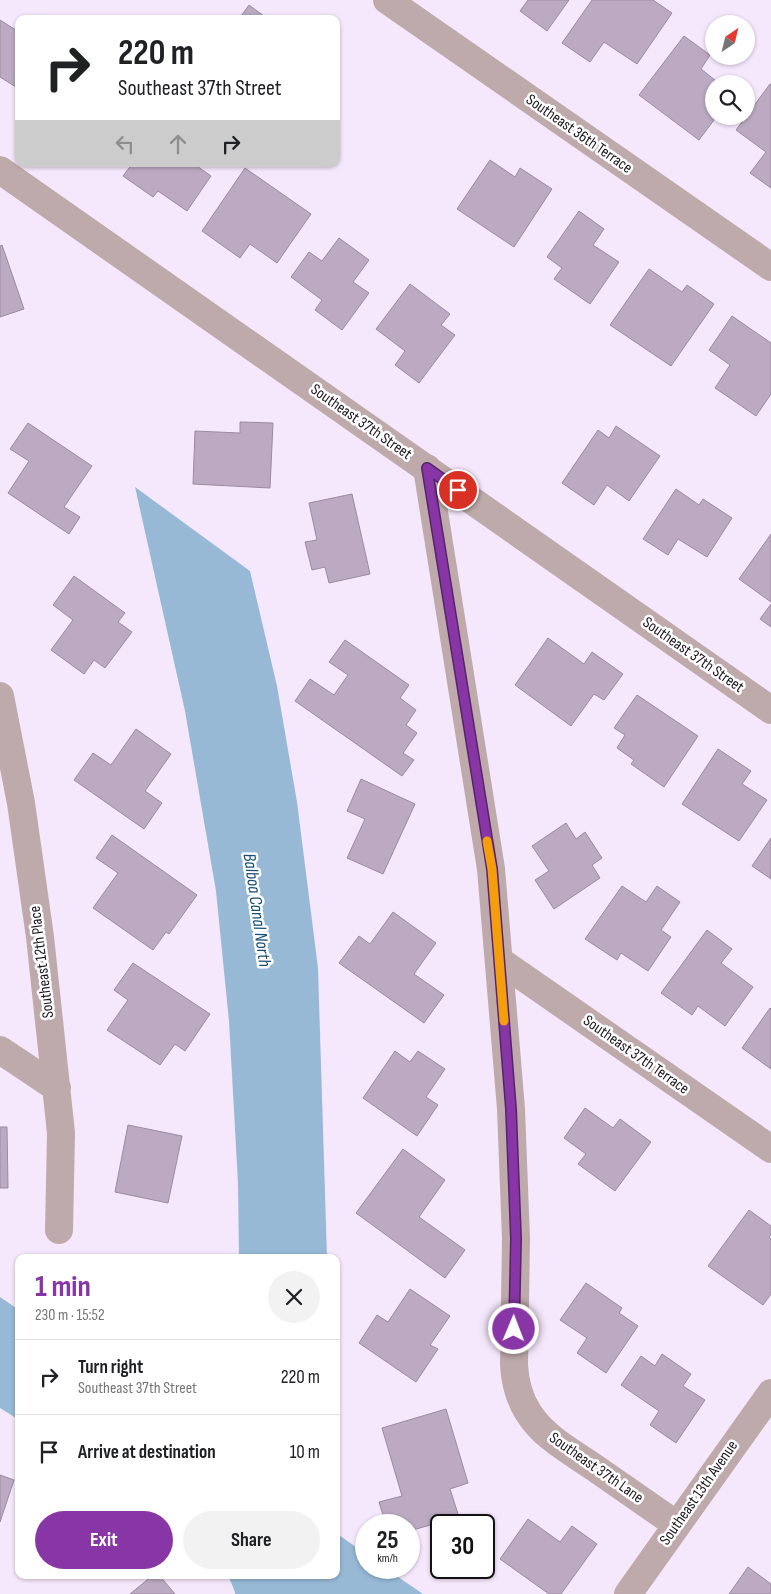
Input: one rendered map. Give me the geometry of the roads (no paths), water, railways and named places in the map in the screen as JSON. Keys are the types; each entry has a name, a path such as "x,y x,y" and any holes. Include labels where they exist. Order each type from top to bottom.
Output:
{"street":[{"name":"Southeast 36th Terrace","path":"386,0 771,267"},
{"name":"Southeast 37th Street","path":"0,170 771,710"},
{"name":"Southeast 37th Lane","path":"427,468 492,869 511,1109 515,1229 514,1365 516,1384 524,1404 536,1422 554,1440 677,1525"},
{"name":"Southeast 12th Place","path":"0,696 21,803 40,937 57,1088 61,1133 59,1230"},
{"name":"Southeast 37th Terrace","path":"500,961 771,1149"},
{"path":"0,1050 57,1088"},
{"name":"Southeast 13th Avenue","path":"628,1594 771,1392"}],"water":[{"name":"Balboa Canal North","path":"135,487 250,571 277,686 297,802 318,968 327,1254 239,1254 238,1183 229,1021 216,891 185,711"},
{"path":"0,1297 15,1307 15,1417 0,1408"},
{"path":"340,1536 355,1546 355,1579 401,1579 423,1594 235,1594 230,1579 340,1579"}]}
